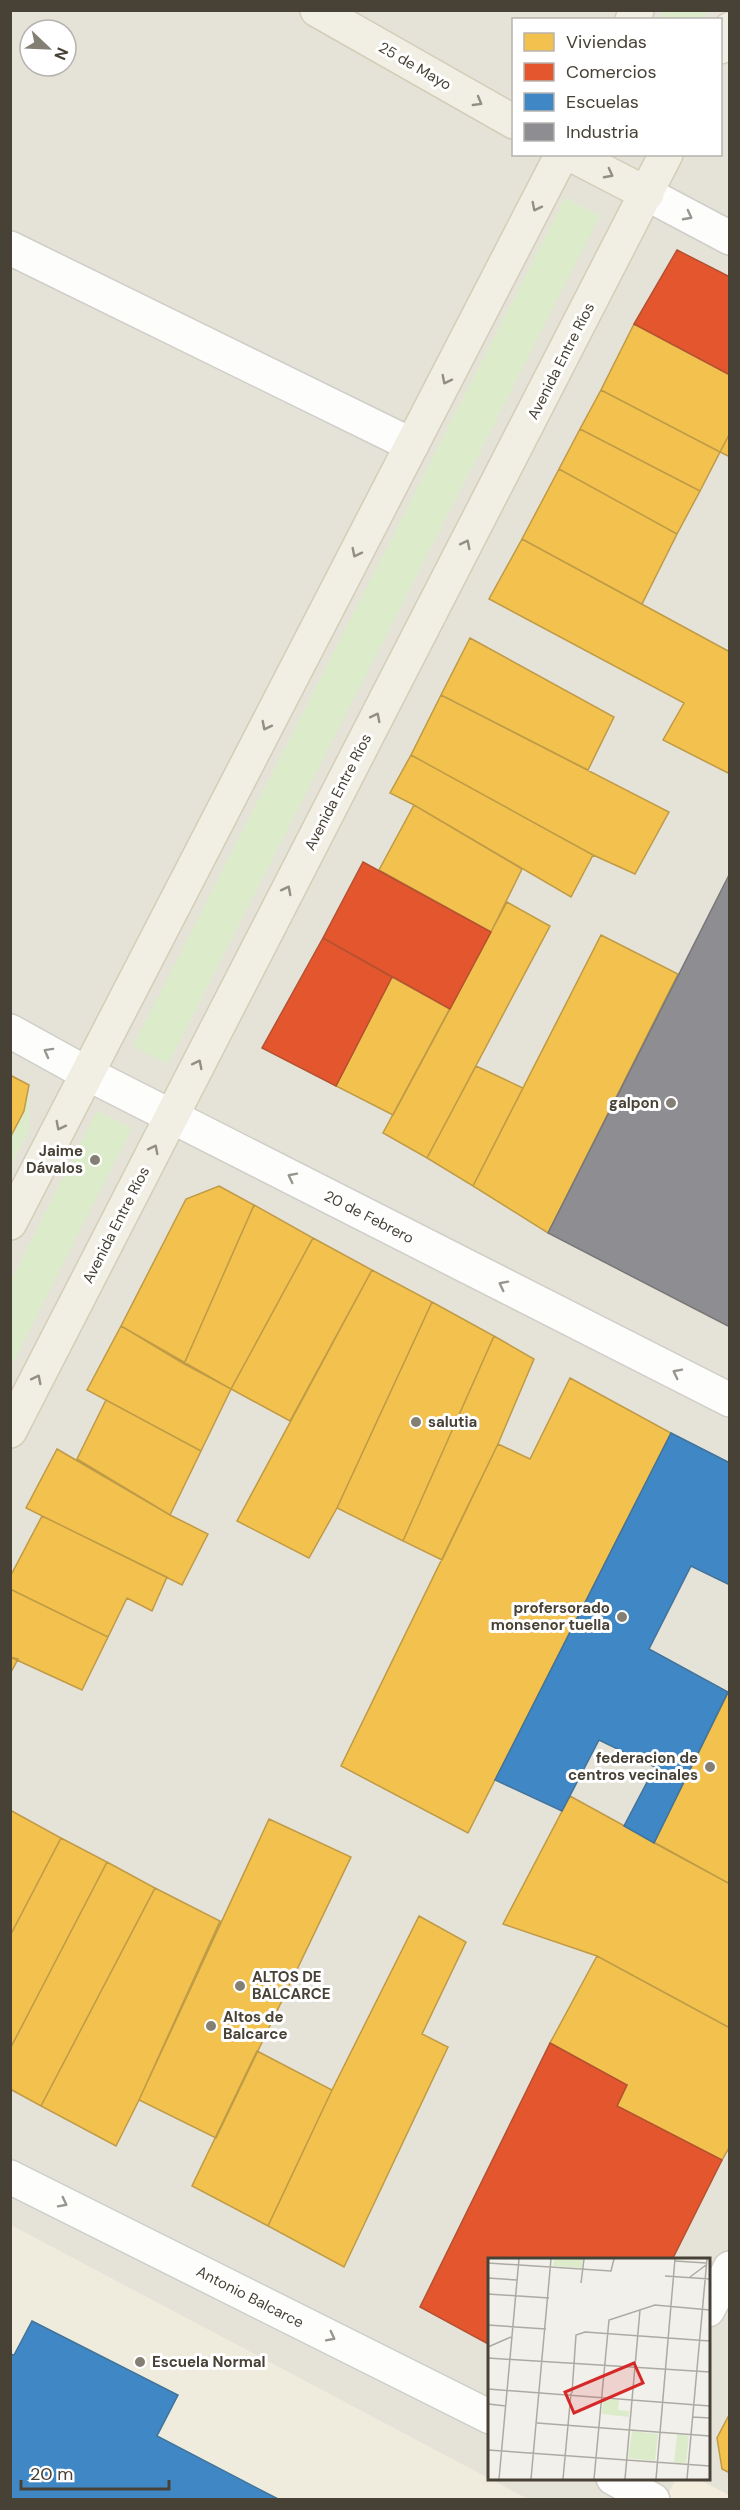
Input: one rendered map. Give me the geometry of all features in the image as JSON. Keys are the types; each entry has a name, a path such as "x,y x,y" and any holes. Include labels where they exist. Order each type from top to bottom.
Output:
{"main road":[{"name":"25 de Mayo","path":"317,10 512,121"},
{"path":"722,43 729,29"},
{"path":"10,1223 561,156"},
{"path":"574,156 647,194"},
{"name":"Avenida Entre Ríos","path":"10,1431 665,156"}],"street":[{"path":"647,194 729,238"},
{"path":"10,248 412,445"},
{"name":"20 de Febrero","path":"10,1031 86,1073 729,1400"},
{"name":"Antonio Balcarce","path":"10,2177 488,2416"},
{"path":"710,2306 729,2268"},
{"path":"617,2485 652,2499"}],"shaded area":[{"path":"11,11 729,11 729,2499 11,2499"},
{"name":"Escuela Normal","path":"11,2225 488,2478 488,2480 528,2499 11,2499"},
{"path":"675,2480 700,2480 729,2495 729,2499 665,2500"}],"green space":[{"path":"663,10 708,11 704,18 659,18"},
{"path":"565,198 600,216 168,1064 133,1046"},
{"path":"11,1075 29,1085 29,1130 11,1165"},
{"path":"97,1111 132,1128 11,1367 11,1280"}],"building: Viviendas":[{"path":"634,324 730,375 730,433 720,452 601,390"},
{"path":"601,390 720,452 700,491 580,429"},
{"path":"580,429 700,491 677,534 559,469"},
{"path":"730,433 730,457 720,452"},
{"path":"559,469 677,534 642,604 522,539"},
{"path":"522,539 730,652 730,774 663,740 684,703 489,599"},
{"path":"470,638 614,717 588,770 441,695"},
{"path":"441,695 669,812 635,874 593,855 411,755"},
{"path":"411,755 593,855 571,897 390,793"},
{"path":"414,805 522,869 491,932 379,870"},
{"path":"507,902 550,926 427,1158 383,1133"},
{"path":"601,935 678,974 548,1233 473,1186"},
{"path":"392,977 450,1009 393,1115 336,1086"},
{"path":"476,1066 523,1088 473,1186 427,1158"},
{"path":"10,1075 29,1085 24,1111 10,1138"},
{"path":"219,1186 254,1205 184,1364 121,1326 186,1199"},
{"path":"254,1205 313,1238 231,1389 184,1364"},
{"path":"313,1238 372,1270 290,1421 231,1389"},
{"path":"372,1270 432,1302 337,1508 309,1558 237,1521"},
{"name":"salutia","path":"432,1302 494,1336 403,1541 337,1508"},
{"path":"121,1326 231,1389 201,1451 87,1390"},
{"path":"494,1336 534,1359 498,1444 442,1560 403,1541"},
{"path":"570,1378 671,1433 468,1833 341,1766 498,1444 530,1459"},
{"path":"106,1400 201,1451 170,1515 77,1459"},
{"path":"57,1449 170,1515 208,1534 182,1585 26,1508"},
{"path":"42,1516 167,1577 152,1611 127,1598 108,1637 10,1589 10,1577"},
{"path":"10,1589 108,1637 82,1690 10,1657"},
{"path":"10,1657 18,1659 10,1674"},
{"name":"federacion de centros vecinales","path":"730,1689 730,1884 654,1843"},
{"path":"570,1796 730,1884 730,2028 597,1956 503,1924"},
{"path":"10,1810 61,1838 10,1936"},
{"name":"ALTOS DE BALCARCE","path":"269,1819 351,1857 216,2138 139,2100"},
{"path":"61,1838 107,1862 10,2049 10,1936"},
{"path":"107,1862 155,1888 41,2106 10,2089 10,2049"},
{"path":"155,1888 220,1921 116,2146 41,2106"},
{"path":"419,1916 466,1942 422,2034 448,2047 344,2267 268,2226 332,2090"},
{"path":"597,1956 730,2028 730,2146 722,2160 617,2106 627,2085 550,2043"},
{"path":"257,2051 332,2090 268,2226 192,2186"},
{"path":"730,2413 730,2473 722,2469 717,2438"}],"building: Comercios":[{"path":"677,250 730,277 730,375 634,324"},
{"path":"363,862 491,932 450,1009 323,938"},
{"path":"323,938 392,977 336,1086 262,1048"},
{"path":"550,2043 627,2085 617,2106 722,2160 673,2258 488,2258 488,2344 420,2307"}],"building: Escuelas":[{"name":"profersorado monsenor tuella","path":"671,1433 730,1463 730,1585 691,1566 649,1649 728,1692 654,1843 624,1826 655,1767 599,1740 562,1811 495,1780"},
{"path":"32,2321 178,2395 157,2436 280,2500 10,2500 10,2354 14,2355"}],"building: Industria":[{"name":"galpon","path":"730,873 730,1327 548,1233"}],"place":[{"name":"galpon","path":"671,1103"},
{"name":"Jaime Dávalos","path":"95,1160"},
{"name":"salutia","path":"416,1422"},
{"name":"profersorado monsenor tuella","path":"622,1617"},
{"name":"federacion de centros vecinales","path":"710,1767"},
{"name":"ALTOS DE BALCARCE","path":"240,1986"},
{"name":"Altos de Balcarce","path":"211,2026"},
{"name":"Escuela Normal","path":"140,2362"}]}
